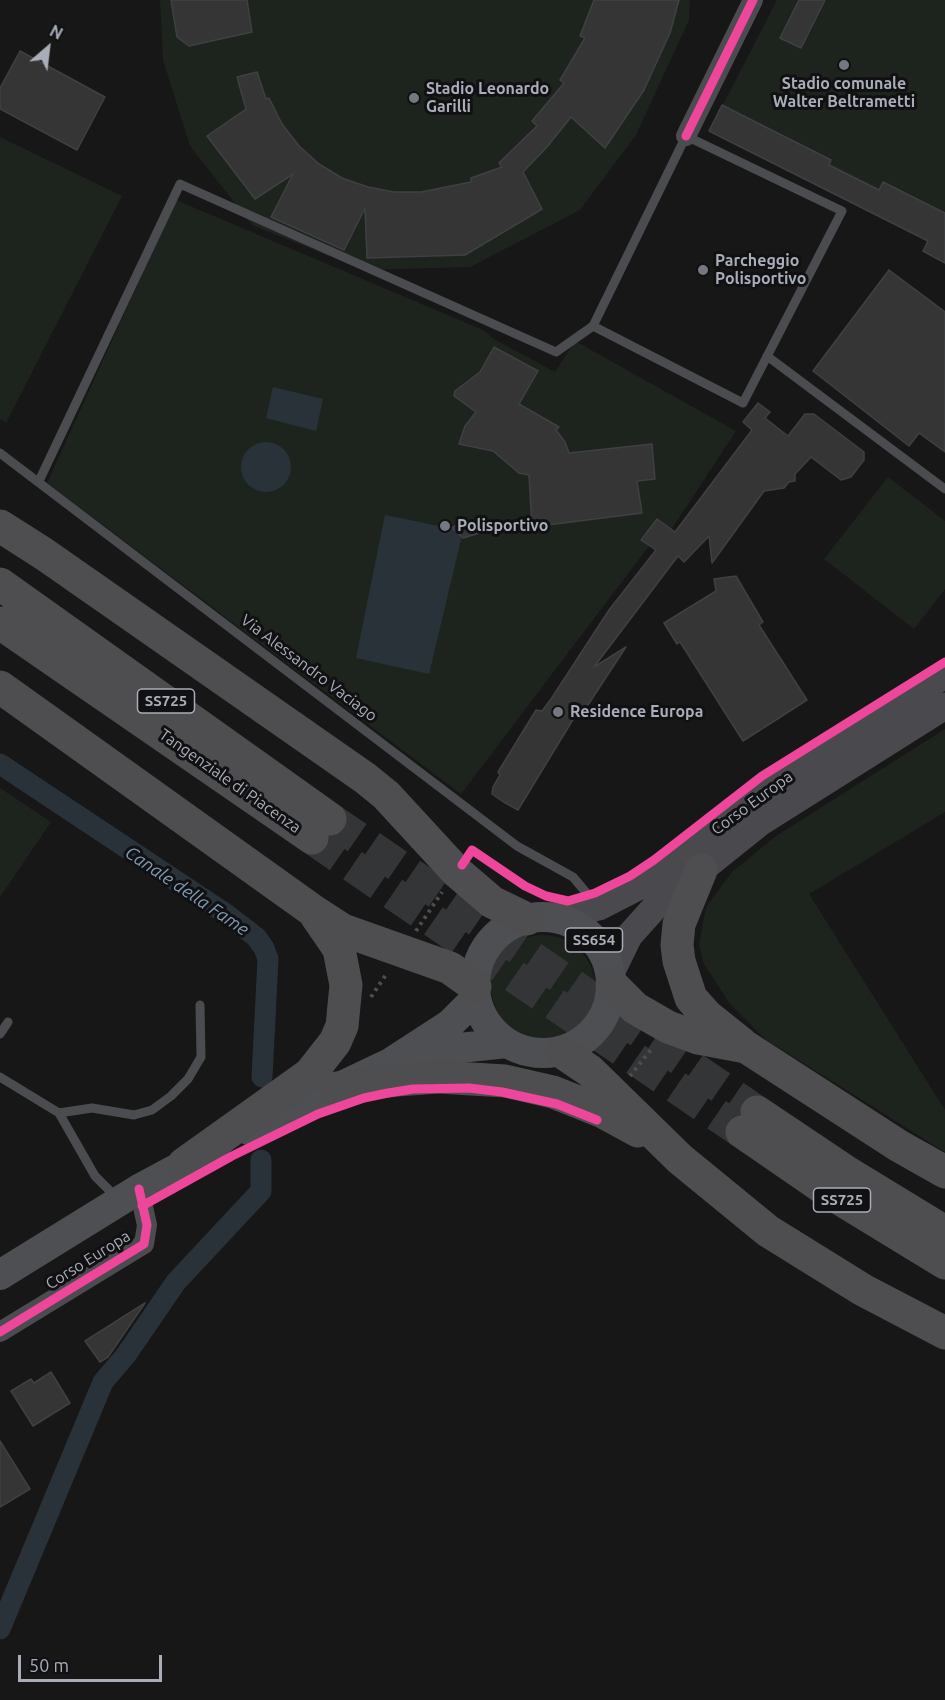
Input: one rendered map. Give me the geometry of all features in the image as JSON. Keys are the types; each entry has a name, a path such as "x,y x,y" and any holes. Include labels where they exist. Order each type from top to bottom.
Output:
{"highway":[{"path":"0,526 45,554 365,778 386,795 457,872 492,902 540,918"},
{"name":"Tangenziale di Piacenza","path":"0,584 321,828 0,623"},
{"path":"0,687 312,910 352,934 450,968 476,992"},
{"path":"701,870 679,924 676,945 678,961 691,998 707,1016 746,1047 899,1146 945,1172"},
{"path":"184,1164 310,1074 335,1042 342,1026 346,985 339,949 312,910"},
{"path":"611,979 635,1008 668,1027 698,1038 746,1047"},
{"path":"562,1052 590,1071 680,1159 768,1231 862,1290 945,1333"},
{"path":"336,1088 438,1077 514,1083 553,1092 603,1112 680,1159"},
{"name":"SS725","path":"945,1232 845,1171 749,1122 832,1194 945,1263"}],"main road":[{"name":"Corso Europa","path":"540,918 599,907 636,888 739,809 945,675"},
{"name":"Corso Europa","path":"701,870 793,799 945,706"},
{"name":"SS654","path":"562,1052 582,1042 598,1027 608,1007 611,979 629,936 640,922 701,870"},
{"name":"SS654","path":"476,992 479,963 489,943 506,928 540,918 578,927 597,943 611,979"},
{"path":"476,992 482,1016 493,1031 507,1043 524,1051 543,1054 562,1052"},
{"path":"390,1063 450,1024 476,992"},
{"path":"390,1063 450,1049 507,1043"},
{"name":"Corso Europa","path":"0,1275 184,1164 390,1063"}],"street":[{"path":"686,136 753,0"},
{"name":"Corso Europa","path":"0,1332 144,1244 147,1225 130,1195"}],"lane":[{"path":"39,481 180,184 556,352 593,326 686,136 842,211 743,404 593,326"},
{"path":"767,356 945,489"},
{"name":"Via Alessandro Vaciago","path":"0,453 517,846 573,878 599,907"},
{"path":"59,1113 92,1108 134,1115 153,1110 189,1079 201,1057 200,1005"},
{"path":"0,1034 8,1022"},
{"path":"0,1077 59,1113 95,1176 130,1195"}],"path":[{"path":"414,933 445,888"},
{"path":"628,1078 654,1045"}],"shaded area":[{"name":"Stadio Leonardo Garilli","path":"160,0 690,0 689,20 636,135 580,210 470,267 364,270 252,225 190,146 163,60"},
{"name":"Stadio comunale Walter Beltrametti","path":"777,0 945,0 945,242 710,130"},
{"path":"0,137 122,196 6,423 0,419"},
{"path":"176,200 483,330 494,339 555,372 575,341 736,431 671,530 657,519 641,539 649,546 461,794 47,483"},
{"path":"273,387 323,399 316,431 266,418"},
{"path":"261,442 271,442 284,449 291,462 291,472 284,485 271,492 261,492 252,488 245,481 241,472 241,462 245,453 252,446"},
{"path":"888,477 945,521 945,589 914,629 824,559"},
{"path":"385,515 463,531 429,674 356,658"},
{"path":"945,729 945,812 809,894 945,1110 945,1152 765,1039 730,1004 704,964 699,945 706,907 732,872 776,836"},
{"path":"0,788 51,822 0,897"},
{"path":"543,935 563,939 580,950 591,967 595,987 591,1007 580,1024 563,1035 543,1039 523,1035 506,1024 495,1007 491,987 495,967 506,950 523,939"}],"building":[{"path":"171,0 247,0 252,32 189,46 177,37"},
{"path":"594,0 679,0 670,33 644,90 605,148 571,117 523,172 542,209 465,255 367,258 365,208 344,250 271,217 293,174 255,199 207,136 246,109 237,77 257,72 266,99 269,98 282,124 299,146 319,164 342,178 368,187 394,192 421,192 471,182 471,178 502,167 499,163 537,126 532,121 564,83 560,80 585,38 580,36"},
{"path":"799,0 825,0 801,48 780,38"},
{"path":"20,51 105,97 77,150 0,109 0,88"},
{"path":"722,105 831,160 829,165 879,190 883,182 945,213 945,263 923,251 928,241 709,131"},
{"path":"889,270 945,312 945,452 919,433 909,446 813,371"},
{"path":"494,347 538,371 519,404 559,427 556,430 565,442 569,453 652,444 655,479 637,481 642,513 532,527 529,475 519,473 493,451 459,444 465,426 476,412 454,396 455,391 480,372"},
{"path":"758,403 770,412 765,418 788,436 805,414 814,414 864,452 864,460 851,477 841,480 811,457 795,474 795,481 789,482 784,488 764,491 712,563 709,536 684,562 678,556 594,667 626,647 584,711 580,708 518,810 502,801 492,794 500,775 498,772 536,710 542,711 551,699 609,610 656,550 641,540 657,519 675,532 752,430 743,422"},
{"path":"466,519 496,528 463,538 452,528"},
{"path":"736,576 763,622 759,625 807,700 743,741 680,642 677,644 664,623 716,591 714,579"},
{"path":"145,1303 108,1357 100,1362 85,1341"},
{"path":"51,1372 70,1403 33,1426 11,1391 31,1379 34,1383"},
{"path":"0,1441 30,1489 0,1507"}],"waterway":[{"name":"Canale della Fame","path":"0,764 226,914 256,937 268,959 262,1077"},
{"path":"0,1629 103,1382 126,1355 176,1282 261,1191 261,1160"}],"tunnel":[{"path":"330,819 757,1112"},
{"path":"312,838 742,1132"}],"cycle path":[{"path":"686,136 753,0"},
{"path":"462,865 472,850 525,886 546,896 568,901 595,893 630,876 654,860 762,776 945,662"},
{"path":"142,1206 232,1156 318,1114 364,1098 388,1093 413,1089 469,1088 502,1092 557,1104 597,1120"},
{"path":"0,1332 144,1244 147,1225 139,1189"}],"place":[{"name":"Stadio comunale Walter Beltrametti","path":"844,65"},
{"name":"Stadio Leonardo Garilli","path":"414,98"},
{"name":"Parcheggio Polisportivo","path":"703,270"},
{"name":"Polisportivo","path":"445,526"},
{"name":"Residence Europa","path":"558,712"}]}
